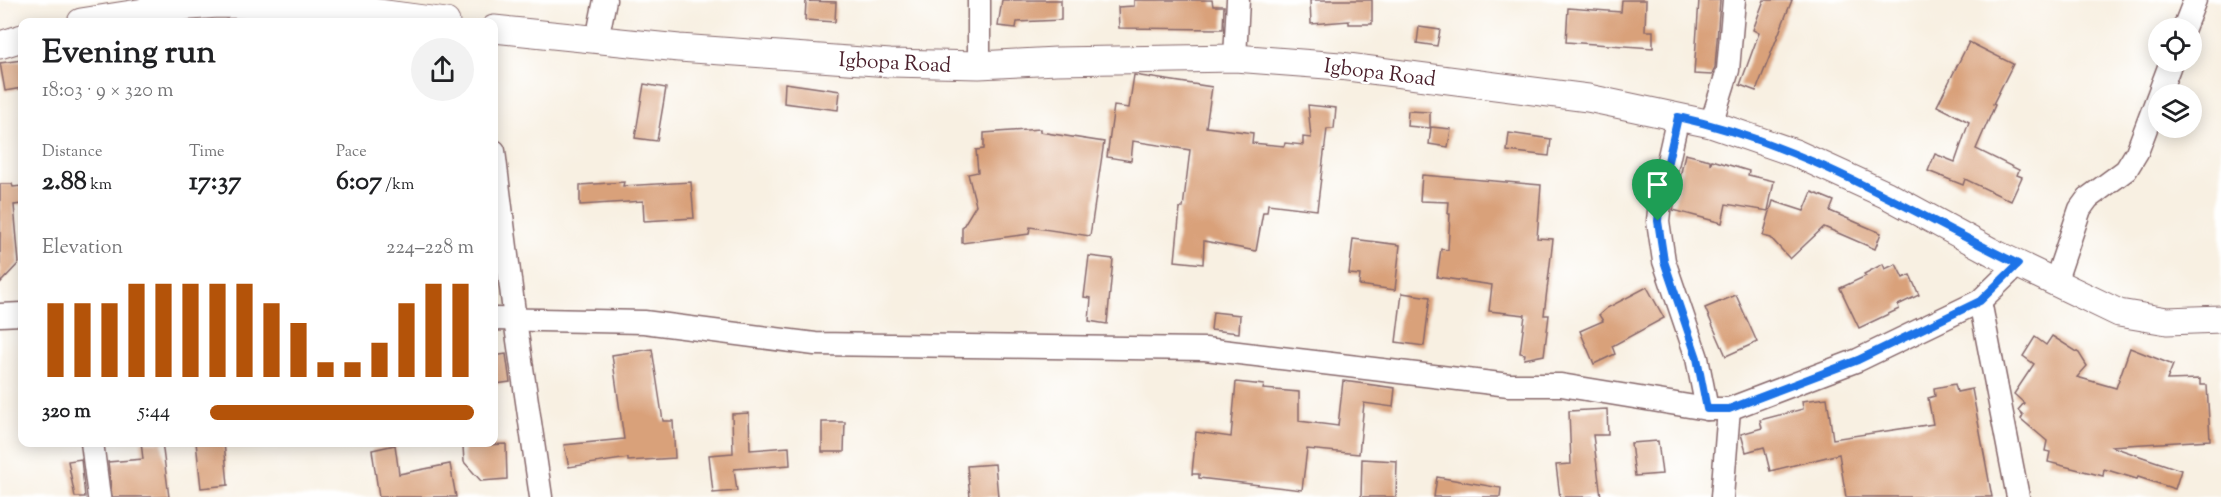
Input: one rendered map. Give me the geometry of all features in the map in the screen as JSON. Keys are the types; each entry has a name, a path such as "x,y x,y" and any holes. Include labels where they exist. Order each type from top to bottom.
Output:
{"street":[{"path":"597,40 605,0"},
{"path":"979,0 979,65"},
{"path":"1235,58 1238,0"},
{"path":"1711,124 1728,70 1734,0"},
{"path":"2188,18 2195,0"},
{"path":"106,18 176,7 218,4 326,6 416,18"},
{"name":"Igbopa Road","path":"498,29 680,48 878,62 979,65 1056,61 1235,58 1340,66 1587,98 1711,124 1805,158 1887,195 2055,283 2120,313 2168,321 2221,320"},
{"path":"0,45 18,39"},
{"path":"2055,283 2080,208 2088,198 2126,170 2137,152 2167,72"},
{"path":"1678,117 1661,192 1658,221 1664,261 1697,358 1718,409 1722,497"},
{"path":"498,219 504,320 541,497"},
{"path":"504,320 644,322 815,344 1143,346 1205,349 1509,385 1561,384 1718,409 1858,360 1980,301 2018,264"},
{"path":"1980,301 2018,497"},
{"path":"0,315 18,314"},
{"path":"93,447 99,497"}],"building":[{"path":"1002,0 1061,0 1061,20 1017,22 1016,28 998,26"},
{"path":"1134,0 1212,0 1213,6 1224,6 1223,29 1119,28 1118,7 1134,6"},
{"path":"1310,0 1372,0 1372,24 1349,24 1349,21 1311,24"},
{"path":"1622,0 1646,0 1645,31 1653,31 1653,48 1566,42 1568,8 1621,12"},
{"path":"1699,0 1720,0 1715,67 1712,75 1694,74"},
{"path":"1764,0 1792,0 1756,91 1740,85 1759,33 1753,30"},
{"path":"806,1 836,2 835,22 805,20"},
{"path":"1419,27 1440,30 1437,46 1417,43"},
{"path":"1969,42 2013,64 1993,104 1995,105 1976,149 2019,170 2017,175 2022,177 2011,201 1965,179 1963,185 1928,171 1935,154 1955,162 1969,122 1937,106"},
{"path":"18,61 18,89 5,91 0,63"},
{"path":"1134,75 1212,87 1206,127 1253,133 1252,143 1303,145 1303,137 1311,138 1308,105 1336,108 1334,129 1327,129 1317,210 1268,204 1267,212 1263,212 1256,251 1204,241 1203,264 1175,261 1180,208 1183,208 1190,150 1133,141 1131,161 1107,157 1114,106 1129,108"},
{"path":"785,83 840,91 838,110 784,103"},
{"path":"644,84 666,88 657,141 635,138"},
{"path":"1408,111 1430,112 1430,128 1407,126"},
{"path":"1431,127 1451,129 1448,147 1429,144"},
{"path":"1040,129 1040,132 1104,142 1090,236 1030,227 1029,234 962,243 962,228 976,205 968,174 978,172 976,150 984,149 984,133"},
{"path":"1509,133 1551,139 1549,156 1507,151"},
{"path":"1685,154 1710,160 1710,165 1712,160 1749,171 1748,175 1774,181 1768,211 1726,204 1722,223 1673,210"},
{"path":"1422,175 1541,185 1537,238 1553,239 1544,315 1549,315 1544,355 1524,359 1525,354 1520,353 1525,315 1489,311 1492,285 1437,277 1441,249 1448,250 1449,202 1420,201"},
{"path":"624,182 623,186 691,182 694,218 644,221 643,201 580,205 580,185"},
{"path":"0,184 12,184 13,187 18,186 18,204 14,205 18,264 0,283"},
{"path":"1812,192 1834,201 1830,211 1881,233 1875,249 1824,227 1790,259 1771,238 1763,236 1773,201 1804,211"},
{"path":"1353,239 1400,245 1395,290 1359,285 1360,275 1349,274"},
{"path":"1089,256 1113,259 1107,324 1089,321 1091,298 1084,297"},
{"path":"1883,264 1885,269 1896,264 1903,278 1910,275 1919,295 1898,305 1899,309 1859,328 1840,288 1866,276 1864,274"},
{"path":"1647,287 1664,318 1612,346 1615,354 1594,364 1580,331 1603,321 1599,315 1607,308"},
{"path":"1402,293 1430,297 1424,346 1396,342"},
{"path":"1736,295 1757,342 1726,356 1705,308"},
{"path":"1213,312 1240,315 1239,333 1211,330"},
{"path":"2052,336 2079,353 2087,366 2077,377 2116,388 2130,348 2173,365 2167,380 2200,379 2200,385 2207,385 2210,440 2110,446 2181,470 2175,489 2104,469 2103,476 2048,462 2050,452 2045,451 2047,441 2021,419 2023,415 2018,410 2024,403 2014,394 2034,364 2023,356 2035,337 2046,345"},
{"path":"652,349 663,421 673,421 675,458 628,461 628,458 569,467 564,445 624,439 612,355"},
{"path":"506,354 510,382 498,384 498,355"},
{"path":"1343,381 1395,388 1393,407 1364,403 1359,454 1307,449 1302,490 1199,478 1199,474 1192,474 1196,432 1231,437 1236,382 1264,385 1263,389 1299,392 1299,421 1338,426"},
{"path":"1955,384 1957,392 1972,389 1992,497 1846,497 1839,454 1770,471 1764,447 1746,452 1741,434 1762,428 1760,420 1803,409 1802,401 1827,398 1833,439 1933,424 1928,398 1935,396 1934,388"},
{"path":"1607,409 1608,435 1593,435 1601,497 1560,497 1556,465 1571,464 1569,411"},
{"path":"749,413 750,450 789,447 790,465 734,469 737,491 713,493 709,455 733,453 732,414"},
{"path":"822,422 845,422 844,452 822,452"},
{"path":"1658,441 1662,474 1635,476 1631,443"},
{"path":"498,444 506,444 507,479 481,481 464,462 463,447 498,447"},
{"path":"142,447 163,447 169,497 112,497 108,462 143,459"},
{"path":"197,447 224,447 228,485 201,488"},
{"path":"395,447 399,474 450,464 456,497 379,497 372,450"},
{"path":"81,459 85,497 75,497 68,461"},
{"path":"1362,459 1397,461 1396,497 1361,497"},
{"path":"995,464 998,497 970,497 967,466"},
{"path":"1437,477 1501,488 1500,497 1434,497"}],"route":[{"path":"1678,117 1711,124 1795,153 1887,195 2018,264 1980,301 1858,360 1729,409 1707,409 1697,358 1664,261 1658,221 1661,192 1678,117"}]}
